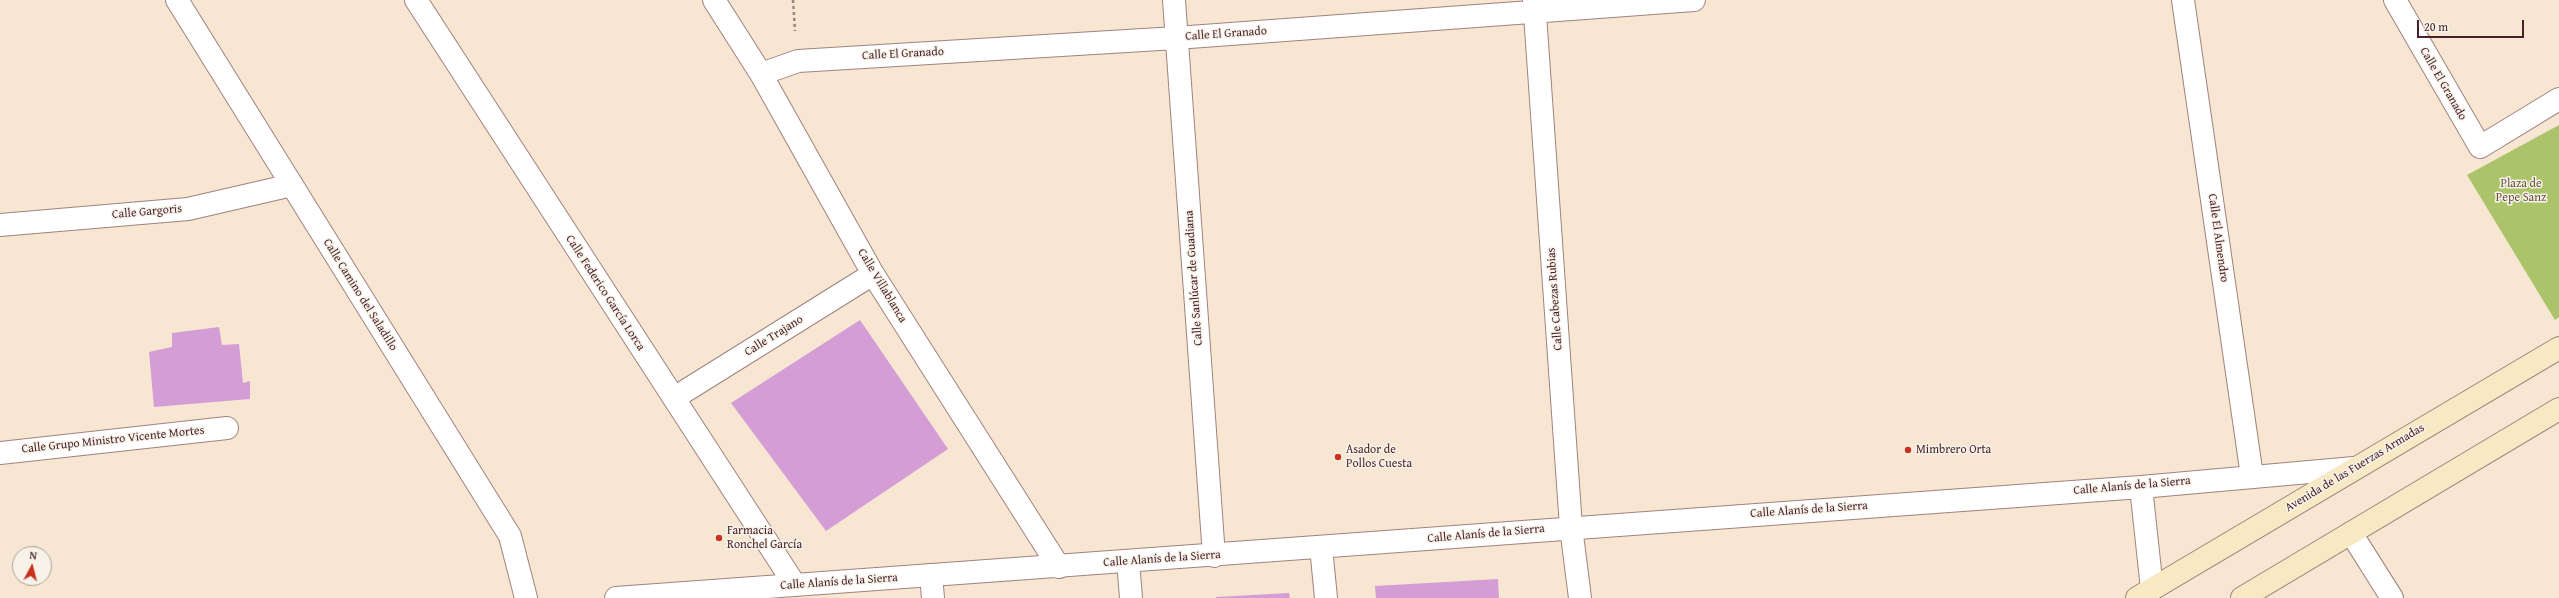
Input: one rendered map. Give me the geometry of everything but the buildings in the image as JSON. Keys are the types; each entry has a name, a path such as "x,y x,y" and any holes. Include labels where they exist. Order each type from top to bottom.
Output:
{"main road":[{"name":"Avenida de las Fuerzas Armadas","path":"2145,594 2354,468 2559,348"},
{"path":"2242,598 2559,409"}],"street":[{"name":"Calle Camino del Saladillo","path":"177,0 510,536 526,598"},
{"name":"Calle Federico García Lorca","path":"416,0 795,585"},
{"name":"Calle Villablanca","path":"714,0 761,74 873,274 1059,566"},
{"name":"Calle Sanlúcar de Guadiana","path":"1174,0 1214,556"},
{"name":"Calle El Granado","path":"761,74 798,61 1176,38 1535,7 1694,0"},
{"name":"Calle El Almendro","path":"2183,0 2252,476"},
{"name":"Calle El Granado","path":"2395,0 2480,147 2559,99"},
{"name":"Calle Cabezas Rubias","path":"1535,7 1571,528 1580,598"},
{"name":"Calle Gargoris","path":"0,224 188,209 292,185"},
{"name":"Calle Trajano","path":"674,398 873,274"},
{"name":"Calle Grupo Ministro Vicente Mortes","path":"0,453 226,428"},
{"name":"Calle Alanís de la Sierra","path":"616,598 1214,556 2141,486 2354,468"},
{"name":"Avenida de las Fuerzas Armadas","path":"2141,486 2145,594"},
{"path":"2351,533 2392,598"},
{"path":"1321,547 1326,598"},
{"path":"1128,561 1131,598"},
{"path":"931,576 933,598"}],"path":[{"path":"793,0 795,33"}],"green space":[{"name":"Plaza de Pepe Sanz","path":"2559,125 2559,317 2555,320 2467,175"}],"place":[{"name":"Mimbrero Orta","path":"1908,450"},
{"name":"Asador de Pollos Cuesta","path":"1338,457"},
{"name":"Farmacia Ronchel García","path":"719,538"}]}
